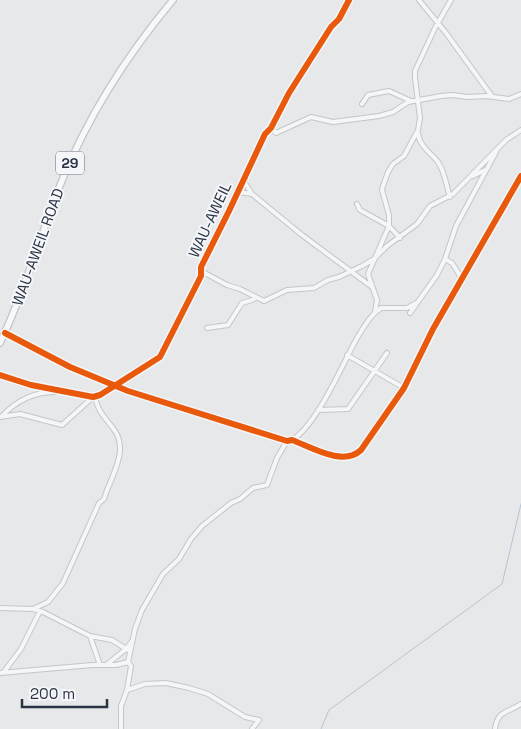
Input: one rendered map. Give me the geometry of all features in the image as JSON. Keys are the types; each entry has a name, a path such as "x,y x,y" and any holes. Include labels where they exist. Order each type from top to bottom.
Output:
{"main road":[{"name":"WAU-AWEIL ROAD","path":"0,343 27,280 61,184 89,121 140,41 174,0"}],"street":[{"name":"WAU-AWEIL","path":"1,416 20,414 58,426 62,425 94,397 160,357 201,276 201,267 265,134 271,128 289,93 331,28 339,19 349,0"},
{"path":"418,0 438,23 492,97"},
{"path":"450,197 439,163 423,146 418,137 420,118 415,102 415,71 451,0"},
{"path":"362,104 368,95 386,90 415,102"},
{"path":"271,128 276,133 311,117 333,122 379,116 393,112 408,102 452,95 492,97 509,100 521,94"},
{"path":"5,333 70,367 132,392 287,441 292,440 307,428 347,355 375,312 377,300 368,274 388,226 389,215 382,190 388,172 393,164 404,156 418,130"},
{"path":"471,177 474,171 506,140 521,130"},
{"path":"410,313 437,275 445,259 456,226 499,148"},
{"path":"202,270 227,285 264,301 287,290 314,288 374,259 387,246 418,224 430,206 450,197 471,177 487,169"},
{"path":"292,440 329,454 347,457 361,450 404,388 433,329 521,176"},
{"path":"243,180 252,194 302,235 372,287"},
{"path":"238,192 252,194"},
{"path":"357,204 363,212 388,226 400,238"},
{"path":"445,259 452,263 462,279"},
{"path":"207,328 229,325 242,303 255,298"},
{"path":"375,312 385,307 407,308 416,303"},
{"path":"318,410 348,410 387,353"},
{"path":"347,355 404,388"},
{"path":"0,375 31,385 94,397 99,411 117,434 120,444 120,452 104,499 99,503 63,583 48,602 33,609"},
{"path":"1,416 29,396 49,392 64,392"},
{"path":"121,729 121,706 127,690 131,666 128,662 133,639 146,602 153,594 164,574 179,559 188,543 202,526 253,488 267,485 277,458 287,441"},
{"path":"0,608 40,611 90,636 112,640 131,652"},
{"path":"2,673 21,649 40,611"},
{"path":"90,636 100,665"},
{"path":"106,665 126,649 133,639"},
{"path":"2,673 100,665 116,666 128,662"},
{"path":"127,690 145,684 166,683 208,694 244,717 259,720 252,729"},
{"path":"495,729 499,715 521,704"}],"waterway":[{"path":"321,729 329,710 502,584 521,504"}],"cycle path":[{"path":"0,375 31,385 93,397 100,395 160,357 201,276 201,267 265,134 271,128 289,93 331,27 339,19 349,0"},
{"path":"5,333 70,367 128,391 287,441 292,440 327,454 345,457 354,455 361,450 404,388 433,329 521,176"}]}
